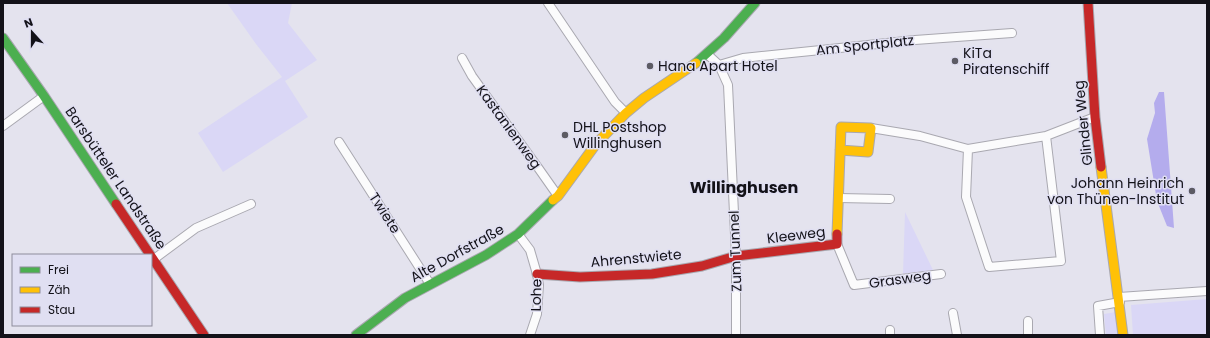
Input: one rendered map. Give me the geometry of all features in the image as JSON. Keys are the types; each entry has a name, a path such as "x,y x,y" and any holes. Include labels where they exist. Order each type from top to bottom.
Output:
{"street":[{"path":"548,3 614,102 626,113"},
{"name":"Alte Dorfstraße","path":"356,335 405,298 486,255 518,234 558,196 596,144 626,113 644,98 695,64 707,54 724,38 755,3"},
{"name":"Glinder Weg","path":"1088,3 1095,117 1120,300 1123,335"},
{"name":"Am Sportplatz","path":"719,65 744,58 915,40 1012,33"},
{"name":"Barsbütteler Landstraße","path":"3,38 44,96 150,254"},
{"name":"Zum Tunnel","path":"707,54 719,65 728,85 736,256 736,335"},
{"name":"Kastanienweg","path":"462,58 472,76 558,196"},
{"path":"3,126 44,96"},
{"path":"1046,136 1061,261 989,267 966,197 968,149 1046,136 1095,117"},
{"name":"Kleeweg","path":"736,256 837,244 841,127 871,128 922,137 968,149"},
{"path":"840,150 868,152 871,128"},
{"name":"Twiete","path":"339,142 430,284"},
{"path":"839,198 890,199"},
{"path":"154,260 196,228 252,204"},
{"name":"Lohe","path":"518,234 530,250 537,274 538,285 536,314 530,335"},
{"name":"Grasweg","path":"837,244 854,285 941,274"},
{"name":"Ahrenstwiete","path":"537,274 580,277 652,274 702,266 736,256"},
{"name":"Barsbütteler Landstraße","path":"152,257 204,335"},
{"path":"1100,335 1098,306 1120,300 1207,291"},
{"path":"953,313 957,335"},
{"path":"1028,321 1028,335"}],"shaded area":[{"path":"227,3 292,3 288,23 317,60 285,81 308,117 223,172 198,133 282,77"},
{"path":"1159,92 1164,92 1174,228 1167,226 1157,201 1147,139 1155,113 1154,103"},
{"path":"905,212 933,270 903,274"},
{"path":"1207,299 1207,335 1133,335 1131,305"},
{"path":"1116,312 1118,335 1106,335 1104,314"}],"traffic: fast":[{"path":"696,63 724,38 755,3"},
{"path":"3,38 44,96 116,204"},
{"path":"356,335 405,298 486,255 518,234 553,200"}],"traffic: slow":[{"path":"553,200 558,196 596,144 626,113 644,98 696,63"},
{"path":"837,234 841,127 871,128 868,152 840,150"},
{"path":"1101,167 1123,335"}],"traffic: jam":[{"path":"1088,3 1095,117 1101,167"},
{"path":"116,204 150,254"},
{"path":"537,274 580,277 652,274 702,266 736,256 837,244 837,234"},
{"path":"152,258 204,335"}],"place":[{"name":"KiTa Piratenschiff","path":"955,61"},
{"name":"Hana Apart Hotel","path":"650,66"},
{"name":"DHL Postshop Willinghusen","path":"565,135"},
{"name":"Johann Heinrich von Thünen-Institut","path":"1192,191"}],"district":[{"name":"Willinghusen","path":"744,187"}]}
